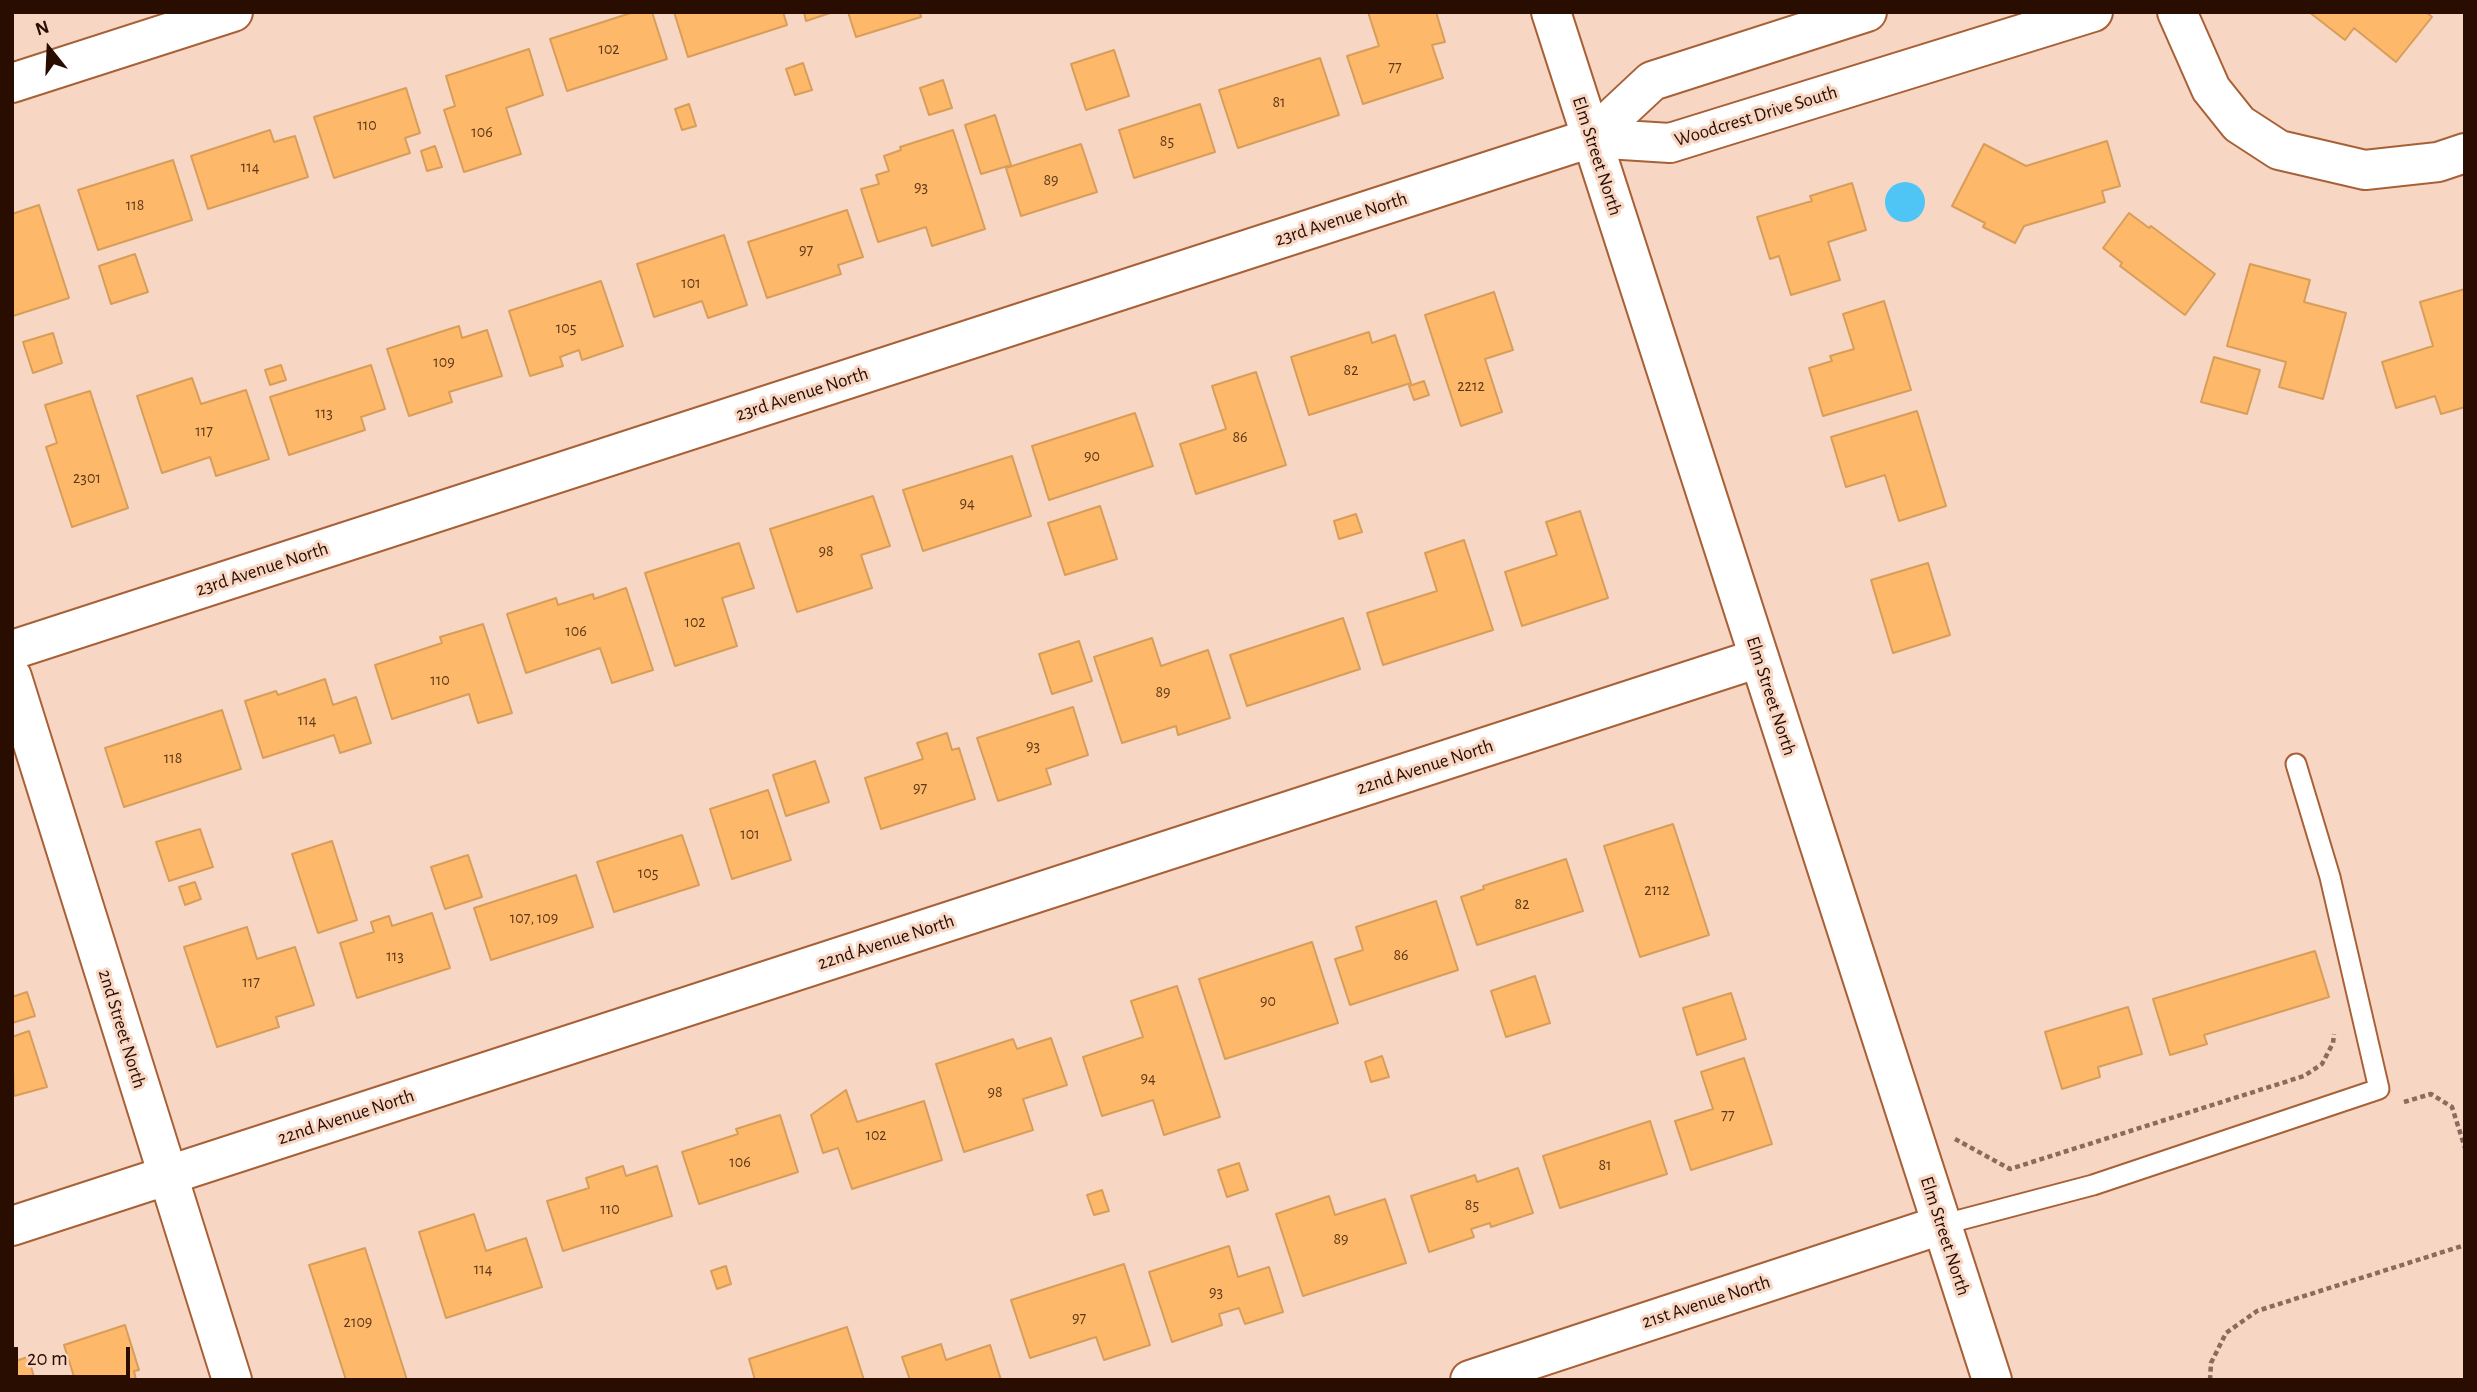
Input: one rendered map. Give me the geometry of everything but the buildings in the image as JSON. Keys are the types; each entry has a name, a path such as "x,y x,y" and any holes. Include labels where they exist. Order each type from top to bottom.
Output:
{"street":[{"path":"12,83 233,12"},
{"name":"Elm Street North","path":"1551,12 1992,1380"},
{"path":"1591,138 1652,81 1867,12"},
{"name":"Woodcrest Drive South","path":"1591,138 1670,144 2093,12"},
{"path":"2177,12 2211,89 2238,124 2279,150 2365,170 2438,162 2465,153"},
{"name":"23rd Avenue North","path":"12,650 1591,138"},
{"name":"22nd Avenue North","path":"12,1226 1759,658"},
{"name":"2nd Street North","path":"12,677 232,1380"},
{"name":"21st Avenue North","path":"1470,1380 1941,1225"}],"lane":[{"path":"1941,1225 2093,1185 2379,1089 2330,877 2296,764"}],"path":[{"path":"1954,1139 2010,1169 2304,1076 2322,1064 2333,1043 2335,1030"},
{"path":"2379,1089 2386,1107 2431,1094 2452,1107 2465,1148"},
{"path":"2210,1380 2211,1363 2226,1333 2257,1311 2465,1245"}],"water":[{"path":"1905,182 1919,188 1925,202 1919,216 1905,222 1891,216 1885,202 1891,188"}]}
